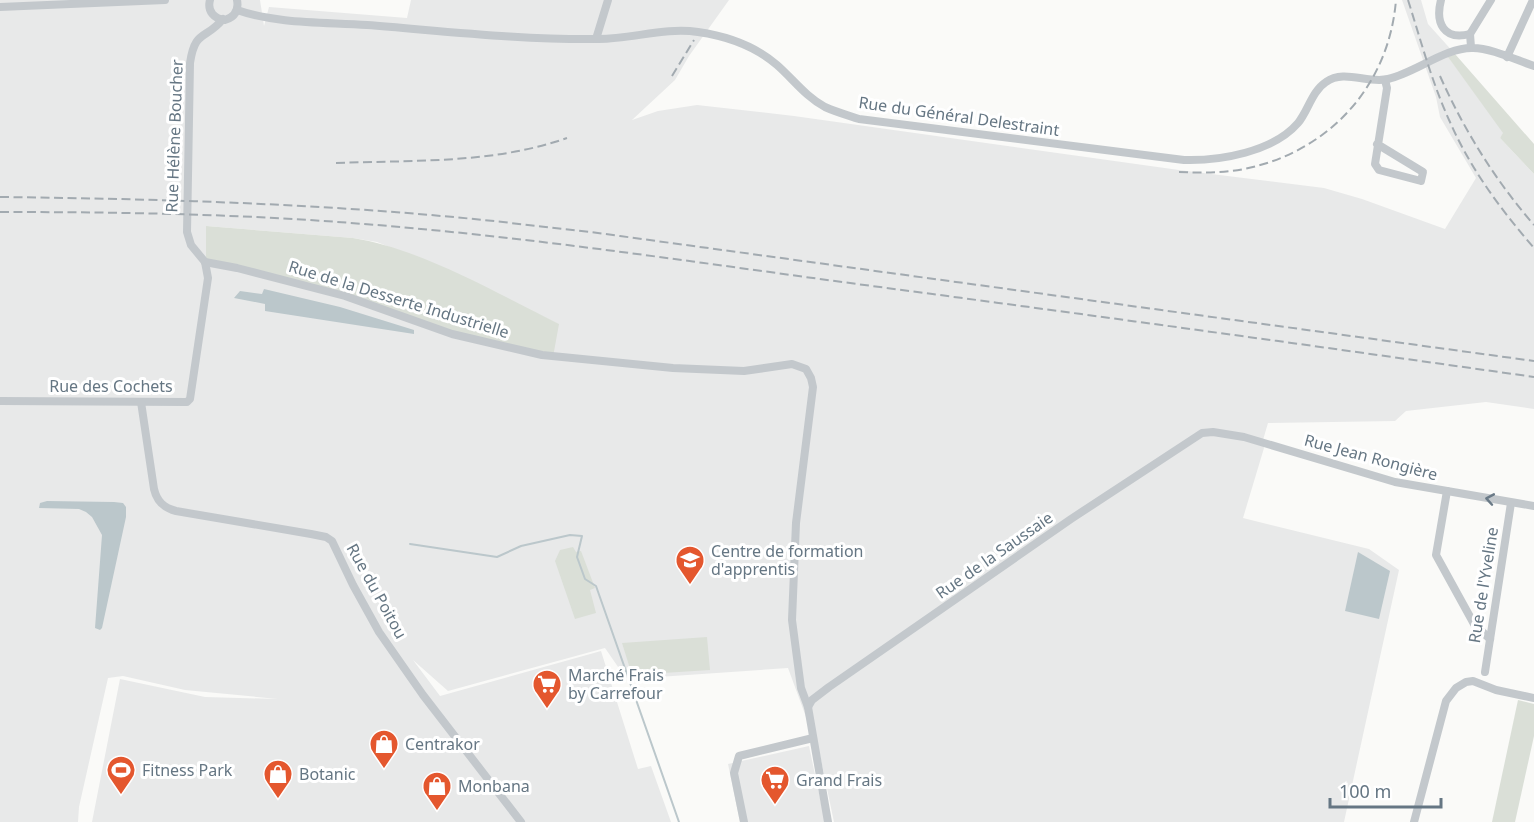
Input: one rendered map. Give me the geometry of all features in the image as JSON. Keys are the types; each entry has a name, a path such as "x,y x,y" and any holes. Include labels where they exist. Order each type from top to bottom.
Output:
{"street":[{"path":"0,7 165,0"},
{"path":"209,0 210,11 214,16 223,20"},
{"path":"237,0 237,10"},
{"path":"596,39 608,0"},
{"path":"1441,0 1439,14 1448,33 1457,37 1470,34"},
{"path":"1491,0 1470,34 1471,48 1534,66"},
{"path":"1507,57 1533,0"},
{"name":"Rue Hélène Boucher","path":"205,262 188,238 192,52 202,34 217,27 237,10"},
{"name":"Rue du Général Delestraint","path":"237,10 261,16 311,21 511,36 596,39 624,38 671,31 710,34 731,39 751,48 775,63 809,96 823,106 859,118 1184,160 1232,156 1280,138 1298,123 1326,81 1342,76 1385,80 1450,53 1471,48"},
{"path":"1377,144 1423,172 1421,181 1379,170 1375,164 1377,144 1387,88 1385,80"},
{"name":"Rue des Cochets","path":"0,401 186,402 190,399 208,278 205,262"},
{"name":"Rue de la Desserte Industrielle","path":"205,262 345,296 453,334 542,356 672,368 744,371 784,364 803,367 811,375 813,387 796,523 792,620 801,688 808,707 828,822"},
{"name":"Rue du Poitou","path":"141,402 153,489 159,502 164,507 176,511 318,536 332,541 353,585 384,638 423,695 521,822"},
{"name":"Rue de la Saussaie","path":"808,707 812,700 829,687 1028,549 1202,433"},
{"name":"Rue Jean Rongière","path":"1202,433 1244,437 1395,482 1534,506"},
{"path":"1447,491 1436,555 1474,624 1490,639"},
{"name":"Rue de l'Yveline","path":"1485,672 1511,503"},
{"path":"1414,822 1446,701 1452,692 1466,682 1473,681 1534,698"},
{"path":"744,822 734,773 739,756 813,738"}],"shaded area":[{"path":"0,0 260,0 264,26 269,7 407,18 411,0 729,0 689,56 675,80 632,120 658,111 697,105 794,116 1324,188 1445,229 1476,178 1440,117 1436,97 1402,0 1421,0 1428,24 1455,54 1449,58 1504,133 1500,138 1534,174 1534,409 1486,402 1406,411 1395,421 1268,423 1263,440 1264,448 1243,518 1369,549 1399,570 1344,822 834,822 820,755 788,668 629,679 625,677 605,648 448,691 413,660 440,696 601,651 638,769 651,766 671,822 92,822 120,679 205,697 278,699 185,690 123,676 108,678 79,807 78,822 0,822","holes":["206,226 377,242 460,276 558,324"]},
{"path":"1455,54 1534,144 1534,174 1500,138 1503,133 1448,57"},
{"path":"206,226 353,238 379,244 432,262 559,324 553,357 473,341 344,297 206,263"},
{"path":"264,289 340,307 414,330 414,334 265,311 265,304 234,298 240,291 262,294"},
{"path":"47,501 114,502 123,503 126,507 126,517 100,630 95,628 102,535 92,517 86,512 79,509 39,508 40,503"},
{"path":"573,547 576,552 581,551 595,588 590,590 596,613 575,619 555,561 560,550"},
{"path":"1358,552 1390,571 1379,619 1345,611"},
{"path":"707,637 710,670 632,675 622,643"},
{"path":"1518,700 1534,704 1534,736 1515,822 1492,822"},
{"path":"809,746 825,822 740,822 728,764"}],"waterway":[{"path":"410,544 497,557 521,546 570,535 582,536 577,557 585,579 596,586 679,822"}],"railway":[{"path":"1179,172 1244,169 1275,160 1303,148 1328,131 1367,87 1381,60 1391,31 1396,0"},
{"path":"1408,0 1427,62 1458,139 1487,188 1534,248"},
{"path":"672,76 694,40"},
{"path":"1440,76 1481,154 1534,225"},
{"path":"336,163 482,157 567,138"},
{"path":"0,197 252,204 377,211 503,222 1534,361"},
{"path":"0,212 228,216 426,229 673,259 1534,377"}],"place":[{"name":"Centre de formation d'apprentis","path":"690,586"},
{"name":"Marché Frais by Carrefour","path":"547,710"},
{"name":"Centrakor","path":"384,770"},
{"name":"Fitness Park","path":"121,796"},
{"name":"Botanic","path":"278,800"},
{"name":"Grand Frais","path":"775,806"},
{"name":"Monbana","path":"437,812"}]}
